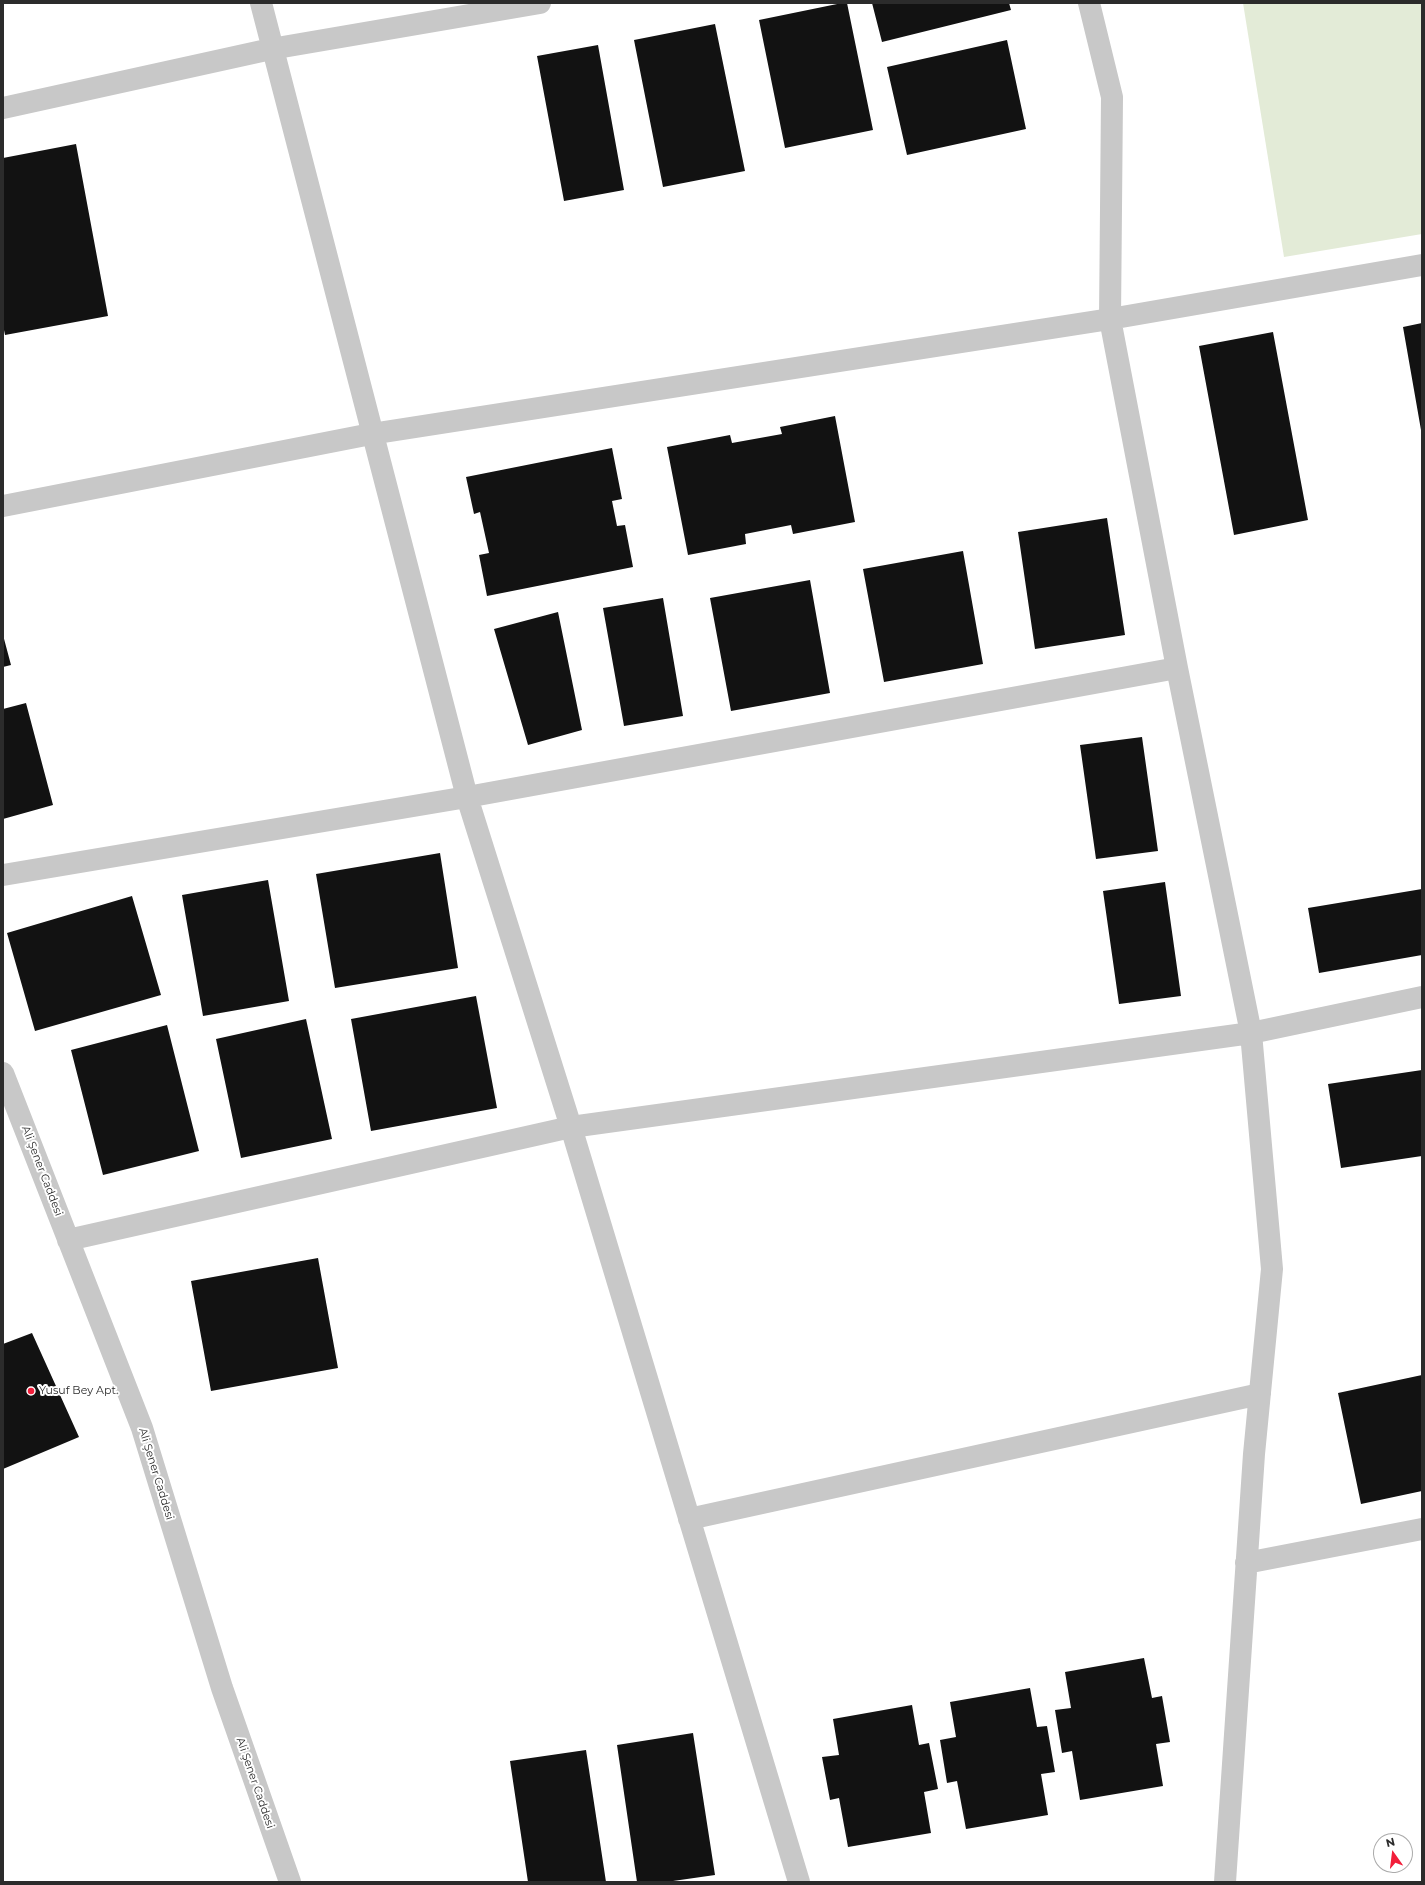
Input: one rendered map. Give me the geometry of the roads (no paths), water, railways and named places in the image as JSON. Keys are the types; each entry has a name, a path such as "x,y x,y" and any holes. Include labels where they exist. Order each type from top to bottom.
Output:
{"street":[{"path":"261,3 271,49 467,797 571,1127 799,1882"},
{"path":"3,108 271,49 540,3"},
{"path":"1089,3 1112,97 1110,319 1177,668 1251,1033 1272,1269 1246,1563 1225,1882"},
{"path":"3,506 371,434 1110,319 1422,265"},
{"path":"3,874 467,797 1177,668"},
{"path":"68,1240 571,1127 1251,1033 1422,997"},
{"name":"Ali Şener Caddesi","path":"3,1073 142,1428 222,1688 290,1882"},
{"path":"689,1519 1260,1394"},
{"path":"1246,1563 1422,1529"}],"place":[{"name":"Yusuf Bey Apt.","path":"31,1391"}]}
